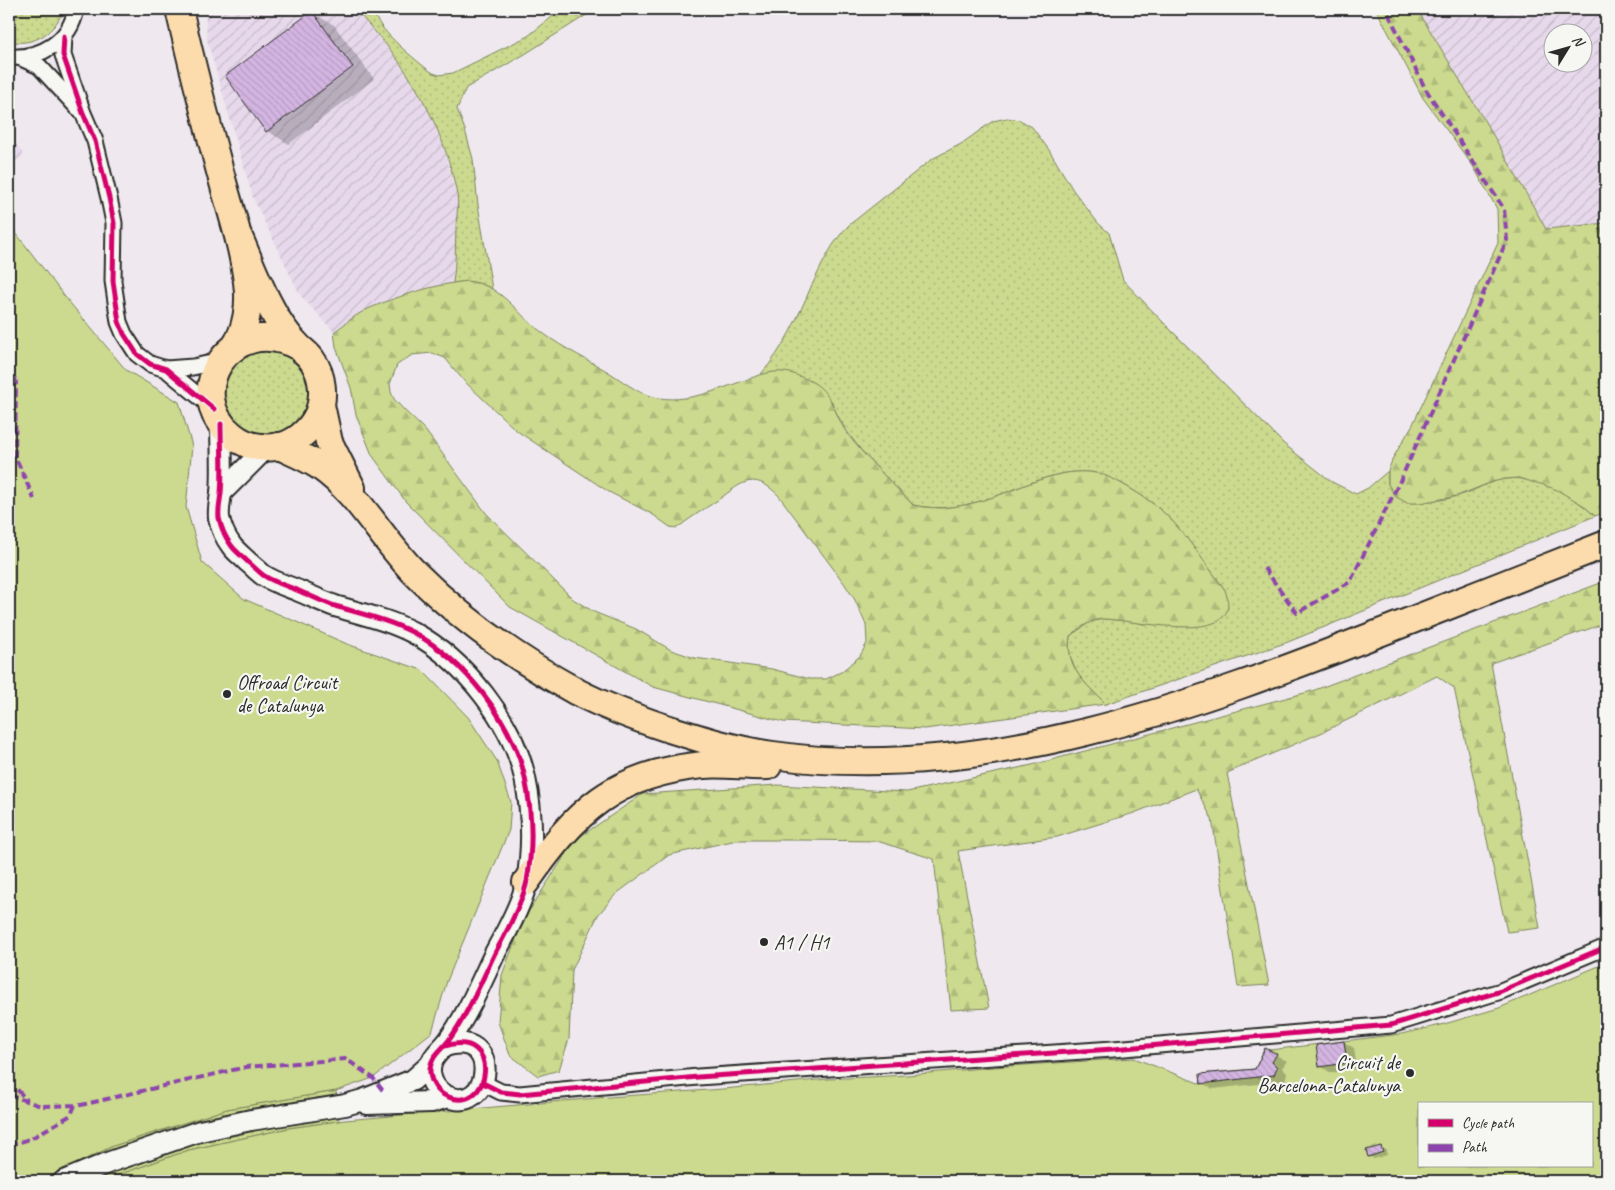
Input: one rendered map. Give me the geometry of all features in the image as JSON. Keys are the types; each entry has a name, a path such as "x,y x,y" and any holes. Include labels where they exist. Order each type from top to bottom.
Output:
{"highway":[{"path":"179,9 196,80 239,237 247,282 248,300 242,331 215,372 211,397 218,417 236,439 251,445 272,447 319,466 339,483 413,572 441,598 485,634 516,656 579,693 625,714 719,744 772,755 854,762"},
{"path":"239,237 270,306 280,322 317,368 322,386 321,405 329,442 362,509"},
{"path":"227,354 243,342 266,337 277,338 299,347"},
{"path":"272,447 295,440 303,435 314,421 321,405"},
{"path":"526,882 549,849 588,810 613,790 642,777 705,765 754,767 811,766 854,762 916,761 1043,742 1131,720 1272,674 1606,544"}],"street":[{"path":"14,58 36,55 51,47 64,36 71,25 76,9"},
{"path":"64,36 63,55 95,141 114,223 113,281 119,322 124,334 137,354 150,364 166,369 193,366 227,354"},
{"path":"14,58 38,66 83,113"},
{"path":"166,369 218,417 221,493 219,518 224,533 232,547 263,575 334,605 379,618 414,634 438,649 476,684 497,712 515,746 525,777 531,821 526,882 499,946 460,1023 445,1046 433,1058 430,1065 430,1073 436,1087 448,1097"},
{"path":"221,493 272,447"},
{"path":"483,1083 501,1092 520,1094 698,1077 1113,1049 1391,1025 1501,991 1606,947"},
{"path":"64,1181 110,1162 200,1130 345,1105 432,1102 448,1097 464,1098 478,1090 486,1075 486,1066 483,1058 472,1046 468,1031 478,987"},
{"path":"445,1046 454,1043 472,1046"},
{"path":"345,1105 413,1080 430,1065"}],"shaded area":[{"path":"205,9 354,9 376,31 411,78 431,114 444,148 457,197 453,283 412,292 369,308 334,332 300,295 253,198 207,40"},
{"path":"1417,9 1606,9 1606,223 1546,229 1496,140"},
{"path":"9,134 24,155 9,167"}],"green space":[{"path":"9,9 64,9 55,25 43,36 27,42 18,42 9,41"},
{"path":"354,9 372,9 375,17 395,42 427,69 439,75 453,73 528,36 562,9 596,9 525,54 466,88 457,109 473,159 478,205 492,289 473,282 453,283 458,199 443,143 420,94 406,71 390,49"},
{"path":"1376,9 1417,9 1496,140 1546,229 1606,223 1606,512 1595,516 1583,505 1557,490 1518,478 1492,482 1457,496 1420,503 1407,503 1395,496 1388,484 1388,471 1393,458 1413,424 1498,243 1497,209 1473,166 1423,98"},
{"path":"1007,118 1020,120 1032,127 1049,150 1073,190 1098,223 1109,233 1123,280 1284,444 1332,482 1356,494 1368,488 1388,471 1388,484 1407,503 1430,502 1452,498 1501,480 1530,480 1542,483 1566,494 1595,516 1288,642 1106,704 1078,674 1071,657 1069,647 1070,636 1090,622 1103,619 1143,624 1187,626 1225,590 1195,548 1170,518 1151,502 1131,489 1115,480 1090,472 1067,473 1049,477 965,505 939,508 913,505 866,456 846,430 831,400 761,374 783,344 827,255 849,225 932,159 961,144 993,121"},
{"name":"Offroad Circuit de Catalunya","path":"9,224 65,297 126,370 179,402 192,446 186,507 202,562 244,599 347,644 422,670 468,717 497,761 511,802 509,830 447,981 432,1032 373,1078 336,1091 227,1109 113,1146 40,1181 9,1181"},
{"path":"467,281 478,283 504,297 534,326 568,350 647,395 666,399 678,399 701,395 773,372 790,373 814,383 826,394 844,429 856,445 913,505 939,508 965,505 1044,478 1065,473 1086,472 1107,476 1144,498 1175,524 1225,590 1228,604 1226,613 1215,622 1202,626 1185,627 1099,619 1090,622 1070,636 1069,647 1071,657 1078,674 1106,704 925,729 783,722 653,687 510,607 406,502 372,455 356,415 351,388 336,347 334,332 355,316 393,299 417,291","holes":["432,353 445,358 464,381 517,431 609,492 652,514 670,527 677,528 746,482 753,481 770,488 779,496 855,600 866,625 867,643 860,656 841,672 826,679 810,679 772,669 695,658 671,650 636,629 594,612 573,599 486,513 425,430 394,399 390,384 397,365 412,355"]},
{"path":"264,349 291,357 301,367 308,380 309,395 306,410 298,423 286,432 272,437 243,432 224,409 222,381 238,358"},
{"path":"1606,581 1606,623 1491,663 1540,928 1507,932 1454,688 1437,676 1323,732 1227,773 1269,985 1238,987 1212,819 1196,789 1134,813 1057,837 958,851 989,1008 951,1010 934,859 877,841 737,840 669,855 616,894 598,915 572,970 569,1039 559,1070 538,1076 510,1055 498,1022 502,975 523,920 575,840 643,794 778,785 907,792 1032,765 1312,691"},
{"name":"Circuit de Barcelona-Catalunya","path":"1606,963 1606,1181 101,1181 189,1150 289,1128 345,1120 828,1079 1134,1058 1201,1084 1200,1074 1255,1069 1265,1048 1270,1050 1401,1034 1441,1025 1499,1008"},
{"path":"336,1091 339,1121 289,1128 189,1150 101,1181 40,1181 113,1146 227,1109"}],"building":[{"path":"312,11 353,67 266,132 225,76"},
{"path":"1344,1041 1347,1063 1319,1067 1316,1045"},
{"path":"1265,1048 1277,1054 1272,1062 1277,1067 1274,1075 1201,1084 1200,1074 1255,1069"},
{"path":"1381,1146 1383,1152 1368,1157 1366,1150"},
{"path":"1606,1170 1606,1181 1597,1181"}],"marked path":[{"path":"1264,568 1297,613 1350,582 1401,479 1507,240 1504,209 1425,88 1386,9"},
{"path":"9,354 16,383 15,456 34,499"},
{"path":"9,1095 41,1106 81,1105 246,1067 346,1059 373,1078 384,1092"},
{"path":"9,1081 27,1100"},
{"path":"9,1145 30,1139 71,1115 75,1105"}],"cycle path":[{"path":"64,36 63,55 95,141 114,223 113,281 119,322 124,334 137,354 150,364 166,369 214,409"},
{"path":"221,424 222,476 219,518 225,535 234,549 271,580 330,604 395,624 433,645 451,659 484,695 510,736 519,757 525,778 530,816 531,843 525,889 468,1009 449,1040 433,1058 430,1067 433,1083 446,1096 462,1099 473,1095 481,1085 484,1072 483,1059 476,1049 464,1044 445,1046"},
{"path":"483,1083 501,1092 520,1094 698,1077 1113,1049 1391,1025 1501,991 1606,947"}],"place":[{"name":"Offroad Circuit de Catalunya","path":"227,694"},
{"name":"A1 / H1","path":"764,942"},
{"name":"Circuit de Barcelona-Catalunya","path":"1410,1073"}]}
